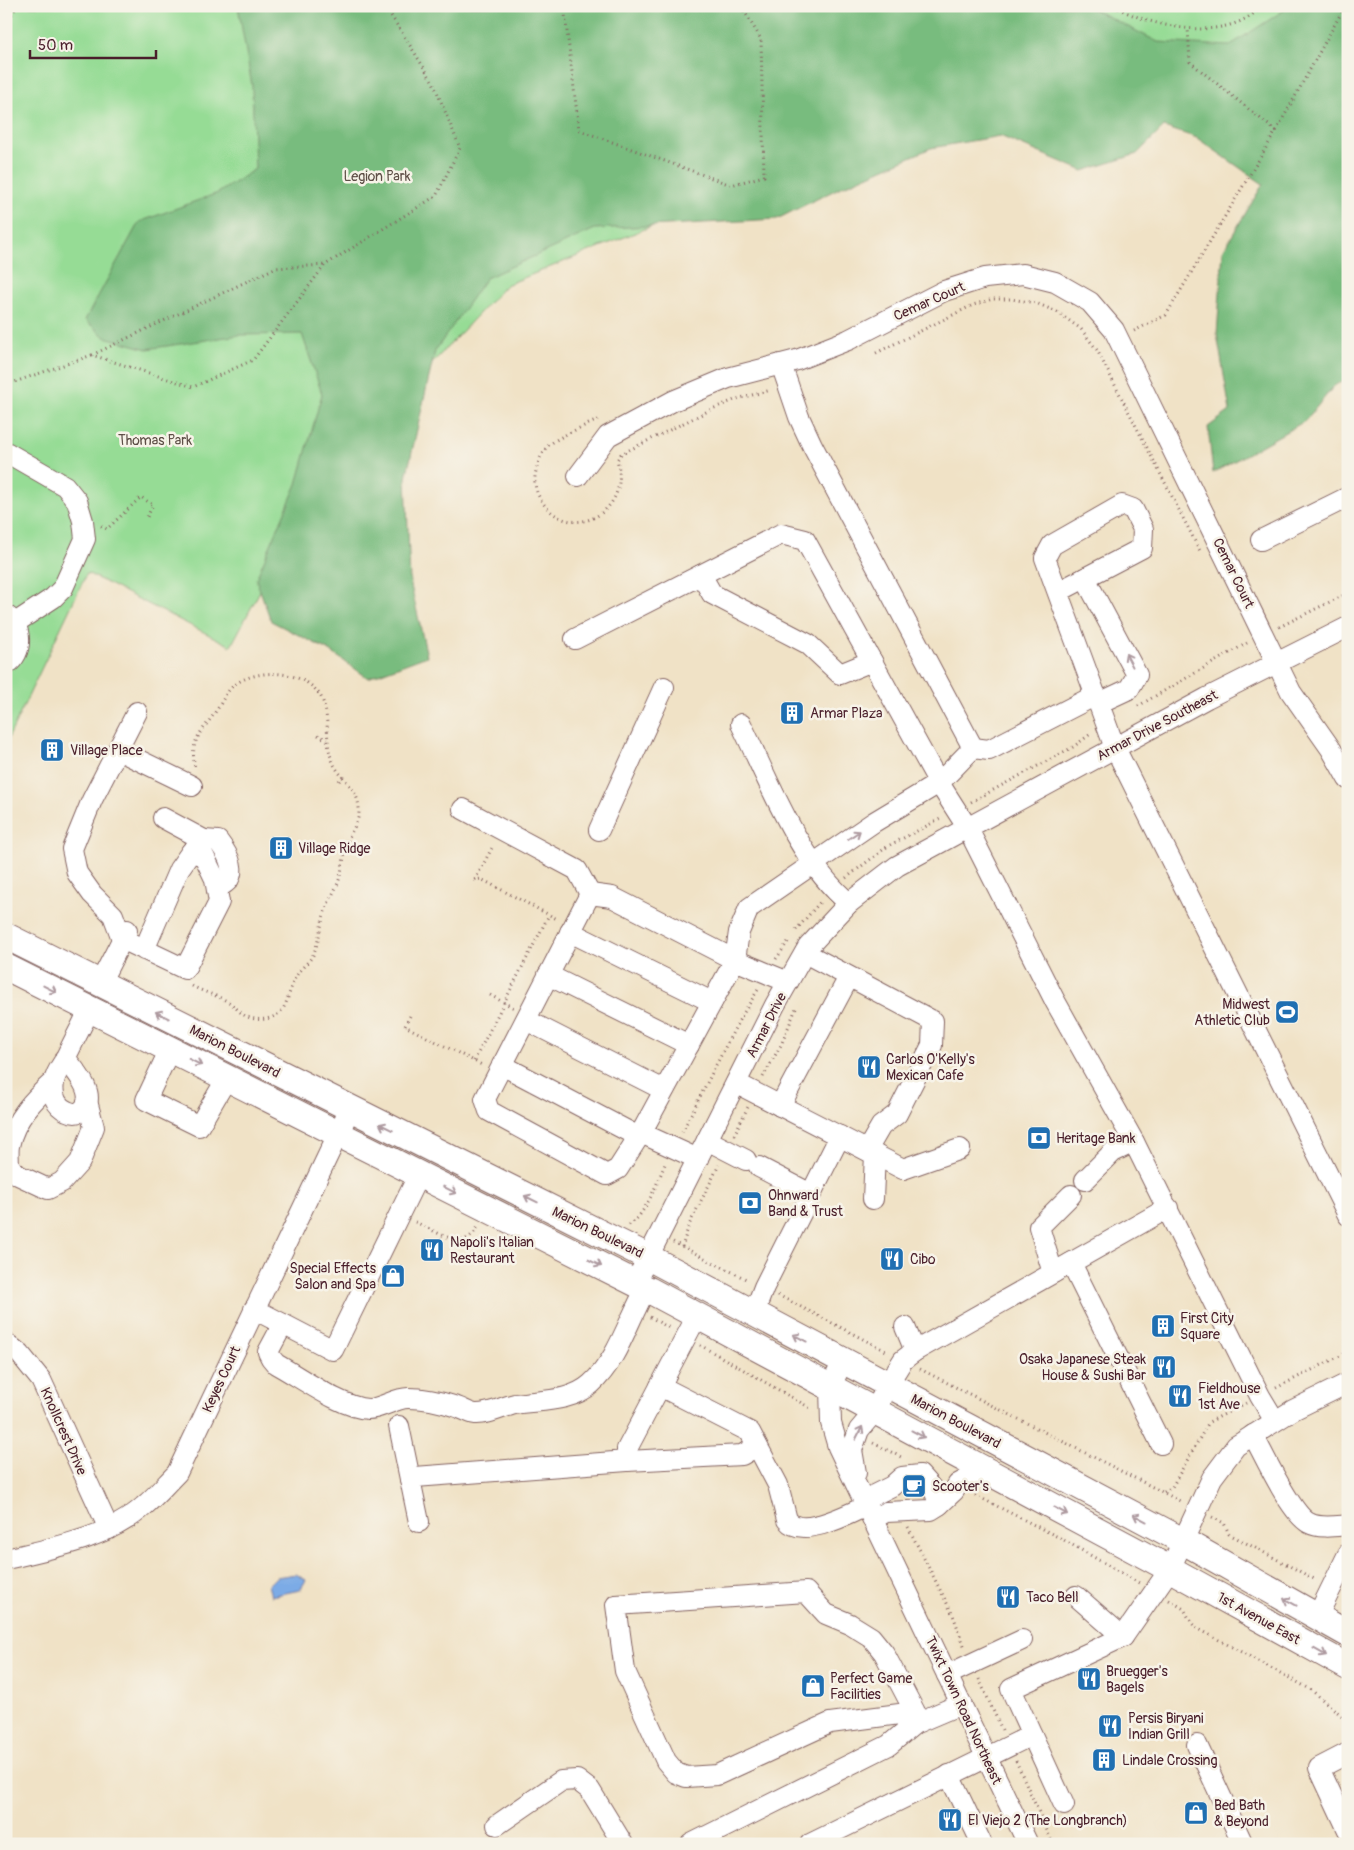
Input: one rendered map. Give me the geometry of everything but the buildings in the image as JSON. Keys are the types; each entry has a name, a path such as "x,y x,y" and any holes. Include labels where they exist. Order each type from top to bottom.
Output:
{"main road":[{"name":"Marion Boulevard","path":"6,936 648,1257 1183,1541"},
{"name":"Marion Boulevard","path":"6,967 419,1174 639,1294 691,1326 830,1388 1170,1570"},
{"path":"1183,1541 1348,1634"},
{"name":"1st Avenue East","path":"1170,1570 1348,1667"}],"street":[{"name":"Cemar Court","path":"578,476 608,436 673,401 728,378 797,360 848,340 944,291 985,278 1023,274 1055,282 1090,302 1114,330 1291,692 1331,749 1348,779"},
{"path":"781,364 812,445 973,748"},
{"path":"6,452 65,486 77,501 82,517 85,539 63,588 53,598 10,619 19,632 20,643 17,653 6,665"},
{"path":"1261,540 1348,497"},
{"path":"1058,592 1142,548 1143,529 1133,509 1122,505 1052,545 1045,558 1115,748 1348,1215"},
{"path":"575,639 781,534 804,540 939,782 967,827 1055,1001 1134,1142 1260,1396 1275,1421"},
{"path":"701,575 712,594 808,644 840,674 872,661"},
{"path":"973,748 989,750 1097,699 1129,689 1137,675 1085,578"},
{"name":"Armar Drive Southeast","path":"967,827 1277,662 1348,627"},
{"path":"599,830 664,687"},
{"path":"136,712 92,800 72,850 77,874 92,894 113,915 124,935 144,950 185,969 219,902 215,879 198,846 163,818"},
{"path":"741,724 795,835 833,889 849,903"},
{"path":"590,894 485,1099 489,1112 607,1175 618,1169 640,1135 735,960 739,932 749,908 874,822 939,782 973,748"},
{"path":"118,750 190,785"},
{"path":"462,809 577,870 590,894"},
{"name":"Armar Drive","path":"283,1324 268,1352 276,1364 343,1403 369,1409 407,1398 457,1407 472,1413 482,1414 515,1404 551,1400 576,1394 590,1385 603,1372 612,1358 639,1294 648,1257 788,982 808,947 849,903 897,866 967,827"},
{"path":"144,950 179,868 198,846"},
{"path":"590,894 612,897 735,960 788,982"},
{"path":"572,929 712,1002"},
{"path":"100,983 124,935"},
{"path":"805,953 933,1021 932,1045 896,1114 881,1126 871,1152 873,1199"},
{"path":"548,975 689,1045"},
{"path":"780,1106 849,977"},
{"path":"65,1058 87,1088 94,1127 80,1162 62,1182 48,1189 18,1175 9,1166 8,1146 16,1126 33,1100 54,1081 65,1058 90,1009"},
{"path":"526,1018 664,1090"},
{"path":"170,1049 146,1100 199,1126 226,1078"},
{"path":"500,1070 640,1135 698,1159"},
{"path":"54,1081 54,1100 68,1112 76,1113 83,1110 88,1101"},
{"path":"736,1083 903,1169 960,1149"},
{"name":"Keyes Court","path":"6,1559 70,1544 109,1529 144,1507 176,1473 350,1109"},
{"path":"754,1313 764,1287 840,1136"},
{"path":"707,1140 812,1194"},
{"path":"1052,1273 1039,1227 1112,1152 1134,1142"},
{"path":"254,1309 333,1350 419,1174"},
{"path":"865,1504 852,1450 859,1430 875,1411 888,1384 909,1356 1168,1208"},
{"path":"1071,1263 1161,1444"},
{"path":"627,1461 627,1449 691,1326"},
{"path":"905,1327 909,1356"},
{"name":"Knollcrest Drive","path":"6,1343 20,1354 41,1380 109,1529"},
{"path":"843,1361 830,1388 831,1420 838,1447 865,1504 886,1512 901,1513 931,1510 939,1505 957,1486 984,1470"},
{"path":"1064,1805 1011,1690 1123,1637 1170,1570 1212,1478 1236,1446 1293,1410 1348,1383"},
{"path":"660,1386 750,1432 778,1485 787,1520 795,1527 828,1524 865,1504 902,1477 920,1475 935,1492 939,1505"},
{"path":"398,1426 419,1522"},
{"path":"1253,1436 1294,1510 1309,1523 1328,1526 1348,1525"},
{"path":"410,1479 415,1477 627,1461 742,1455 757,1446"},
{"name":"Twixt Town Road Northeast","path":"865,1504 1028,1844"},
{"path":"1317,1617 1348,1554"},
{"path":"691,1844 888,1745 914,1724 917,1716 884,1653 871,1637 850,1624 826,1614 806,1592 616,1605 625,1671 666,1761 676,1773 686,1776 717,1775 830,1724 917,1716 961,1704"},
{"path":"1076,1596 1123,1637"},
{"path":"947,1675 1022,1640"},
{"path":"810,1844 1032,1735"},
{"path":"1197,1745 1243,1844"},
{"path":"1348,1754 1319,1768 1340,1798 1348,1830"},
{"path":"949,1775 982,1844"},
{"path":"497,1825 561,1781 577,1780 590,1790 623,1844"}],"path":[{"path":"6,23 17,6"},
{"path":"92,355 193,387 253,360 325,265 436,196 460,148 433,82 386,6"},
{"path":"564,6 579,130 731,185 764,176 761,39 741,6"},
{"path":"1114,6 1125,12 1163,25 1201,30 1235,24 1254,15 1262,6"},
{"path":"1132,332 1166,315 1276,131 1345,6"},
{"path":"1188,28 1190,62 1276,131"},
{"path":"6,385 92,355 275,268 325,265"},
{"path":"82,517 107,529 141,497 153,505 146,519"},
{"path":"1264,634 1348,593"},
{"path":"185,969 179,979 201,991 226,1000 250,1017 271,1018 278,1015 284,1007 297,974 312,957 318,942 323,916 339,882 346,846 359,815 357,796 332,760 325,707 320,696 302,680 287,675 258,675 244,679 233,686 196,739 193,750 195,773 190,785"},
{"path":"318,735 328,740"},
{"path":"339,781 344,776"},
{"path":"502,830 474,880 481,880 572,929"},
{"path":"474,1061 549,915"},
{"path":"490,995 526,1018"},
{"path":"682,1246 689,1226 781,1045 798,1003"},
{"path":"410,1016 405,1026 474,1061 500,1070"},
{"path":"399,1215 454,1239 464,1240 473,1234 478,1227"},
{"path":"634,1221 639,1226"},
{"path":"672,1242 909,1356 1224,1523 1229,1534 1331,1588"},
{"path":"639,1294 691,1326 831,1420"},
{"path":"1163,1492 1172,1487 1209,1422 1348,1352"},
{"path":"858,1434 908,1460"},
{"path":"957,1486 1062,1540 1184,1609 1195,1627 1310,1689 1348,1721"},
{"path":"901,1513 953,1615 971,1663 1053,1844"}],"green space":[{"name":"Legion Park","path":"6,6 1348,6 1348,208 1070,67 939,110 506,285 422,374 331,456 231,646 87,573 6,743"},
{"name":"Legion Park","path":"238,6 1087,6 1158,42 1229,46 1288,6 1343,6 1348,9 1348,379 1335,385 1305,421 1213,473 1208,427 1230,411 1217,334 1223,251 1263,184 1197,138 1164,127 1137,154 1083,171 1000,136 931,148 839,188 777,219 595,229 486,278 435,351 406,478 410,581 427,656 368,678 330,651 271,621 256,579 297,484 322,394 302,334 239,335 147,349 105,337 85,320 139,222 218,193 255,169 252,86"}],"water":[{"path":"296,1574 306,1580 300,1590 271,1596 268,1585 276,1577"}],"place":[{"name":"Armar Plaza","path":"792,713"},
{"name":"Village Place","path":"52,750"},
{"name":"Village Ridge","path":"281,848"},
{"name":"Midwest Athletic Club","path":"1287,1012"},
{"name":"Carlos O'Kelly's Mexican Cafe","path":"869,1067"},
{"name":"Heritage Bank","path":"1039,1138"},
{"name":"Ohnward Band & Trust","path":"750,1203"},
{"name":"Napoli's Italian Restaurant","path":"432,1250"},
{"name":"Cibo","path":"892,1259"},
{"name":"Special Effects Salon and Spa","path":"393,1276"},
{"name":"First City Square","path":"1163,1326"},
{"name":"Osaka Japanese Steak House & Sushi Bar","path":"1164,1367"},
{"name":"Fieldhouse 1st Ave","path":"1180,1396"},
{"name":"Scooter's","path":"914,1486"},
{"name":"Taco Bell","path":"1008,1597"},
{"name":"Bruegger's Bagels","path":"1089,1679"},
{"name":"Perfect Game Facilities","path":"813,1686"},
{"name":"Persis Biryani Indian Grill","path":"1110,1726"},
{"name":"Lindale Crossing","path":"1104,1760"},
{"name":"Bed Bath & Beyond","path":"1196,1813"},
{"name":"El Viejo 2 (The Longbranch)","path":"950,1820"}],"park label":[{"name":"Thomas Park","path":"155,440"}]}
